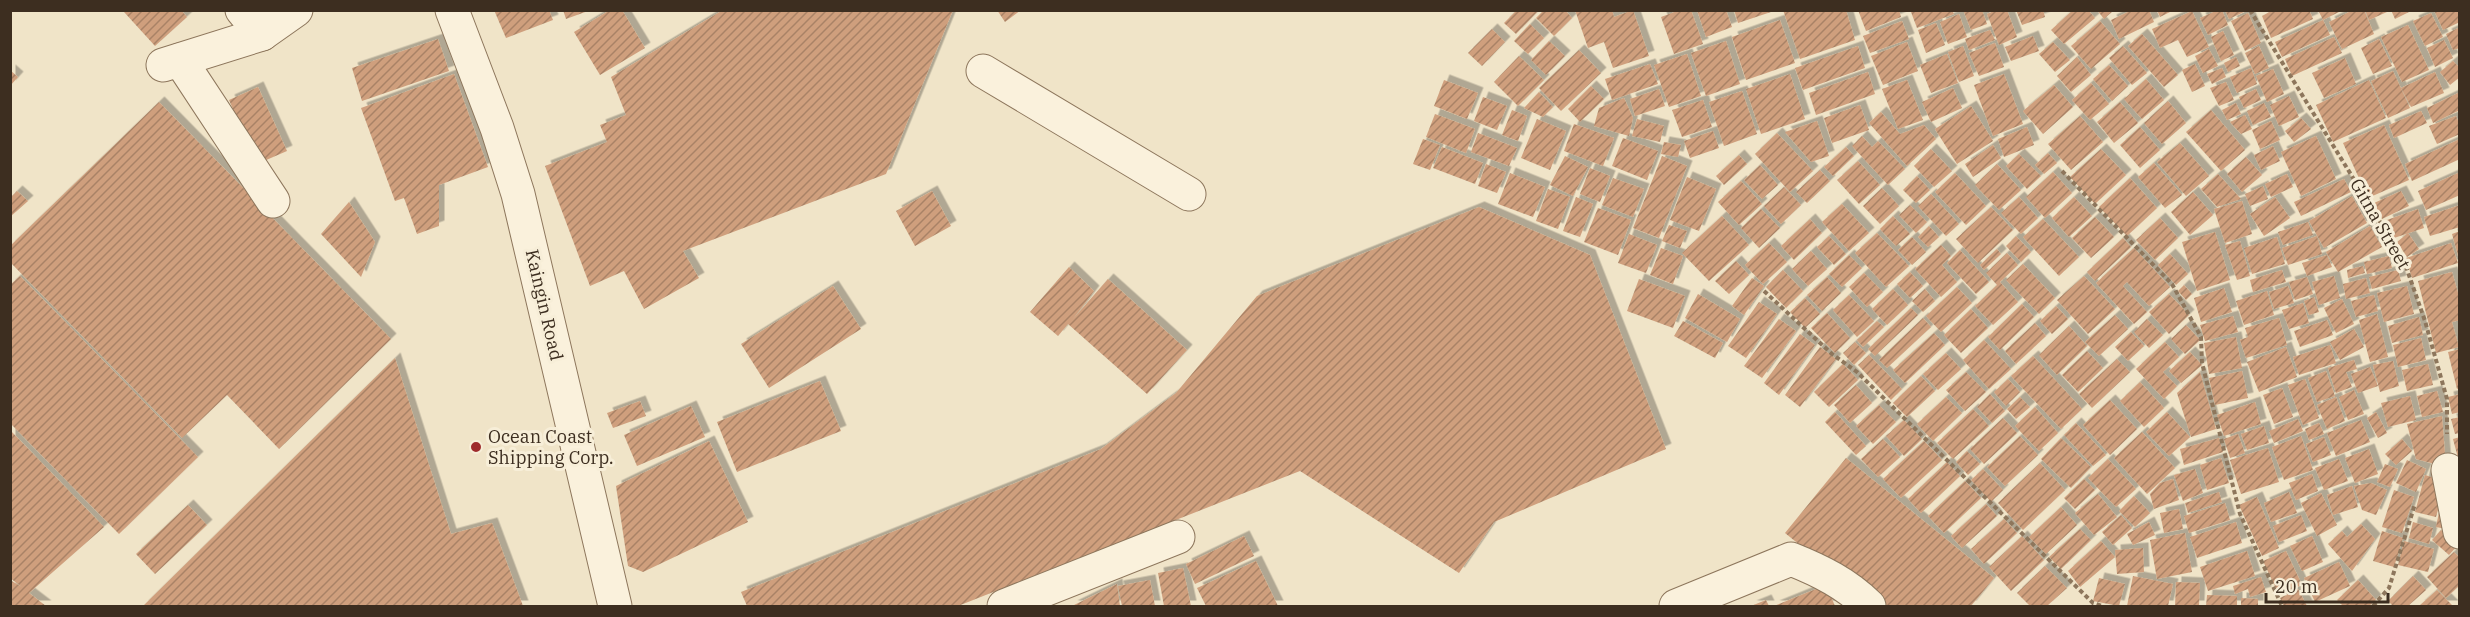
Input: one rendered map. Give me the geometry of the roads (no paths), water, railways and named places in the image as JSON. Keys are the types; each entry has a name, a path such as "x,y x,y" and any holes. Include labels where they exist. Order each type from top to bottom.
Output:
{"street":[{"path":"273,201 172,63 252,22 296,10"},
{"name":"Kaingin Road","path":"452,10 493,117 518,194 615,606"},
{"path":"983,70 1189,194"},
{"path":"2448,470 2460,532"},
{"path":"1004,606 1178,537"},
{"path":"1676,606 1791,560 1820,570 1854,591 1869,606"}],"place":[{"name":"Ocean Coast Shipping Corp.","path":"476,447"}]}
